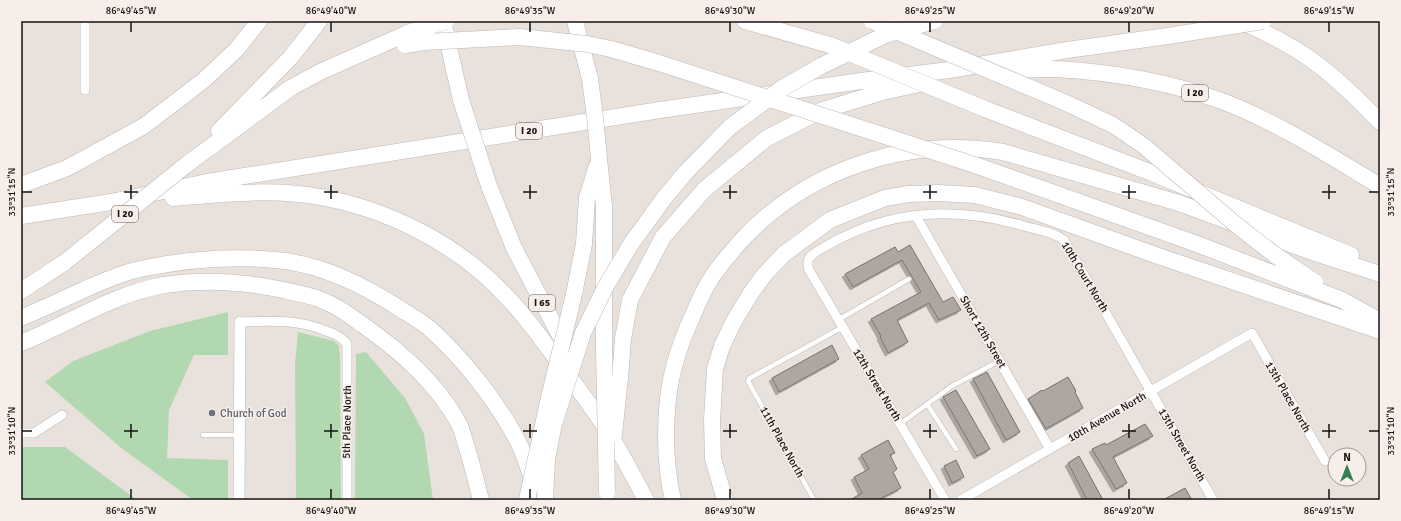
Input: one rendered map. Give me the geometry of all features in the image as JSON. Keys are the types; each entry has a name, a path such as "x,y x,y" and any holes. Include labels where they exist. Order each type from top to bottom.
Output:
{"highway":[{"path":"21,185 67,168 144,126 201,83 237,49 259,21"},
{"path":"186,165 291,57 319,21"},
{"name":"I 20","path":"21,291 65,262 186,165 292,87 356,55 408,33 445,21"},
{"name":"I 65","path":"445,21 461,100 490,186 514,248 568,351 599,418 624,458 646,500"},
{"path":"576,21 590,79 604,206 604,349 607,496"},
{"path":"745,21 830,45"},
{"path":"783,21 830,45 985,109 1152,173 1380,267"},
{"path":"872,21 1064,102 1113,125 1144,146 1275,255 1342,300 1380,321"},
{"path":"545,500 547,459 554,424 583,333 606,286 631,244 665,197 686,172 730,127 781,89 821,66 884,35 934,21"},
{"path":"1240,21 1264,32 1313,61 1353,94 1380,122"},
{"path":"949,70 1067,50 1263,21"},
{"path":"356,55 424,42 520,37 574,42 610,49 674,68 982,167 1197,244 1342,300"},
{"name":"I 20","path":"21,216 112,202 207,182 660,110 949,70 1054,69 1085,71 1120,75 1187,90 1223,102 1271,124 1380,186"},
{"path":"607,496 623,339 630,300 663,237 710,184 767,138 820,111 882,92 990,70"},
{"path":"673,500 666,458 668,394 674,365 683,336 710,279 752,230 773,211 798,193 853,166 885,157 935,149 980,149 1003,152 1179,203 1315,253 1380,274"},
{"path":"527,500 584,244 587,198 599,159"},
{"path":"112,202 248,192 281,193 318,197 354,204 389,217 426,235 452,251 476,268 503,292 534,329 599,418"},
{"path":"725,500 713,459 712,420 715,370 722,346 734,320 764,275 784,254 830,220 885,198 938,193 975,195 1022,207 1168,260 1380,331"},
{"path":"21,318 104,281 138,269 177,262 231,259 285,261 328,271 365,287 384,298 428,327 457,355 486,391 521,448 538,500"},
{"path":"24,342 110,302 163,286 197,282 228,281 299,293 320,299 341,309 380,337 418,369 437,392 460,425 481,500"}],"street":[{"path":"85,21 85,90"},
{"name":"10th Court North","path":"809,270 807,263 809,257 839,239 887,221 916,216 946,213 981,215 1051,234 1064,240 1151,391"},
{"name":"Short 12th Street","path":"916,216 1050,449"},
{"name":"12th Street North","path":"809,270 945,500"},
{"name":"5th Place North","path":"240,322 285,321 314,326 341,337 347,344 347,500"},
{"path":"239,500 240,322"},
{"name":"10th Avenue North","path":"961,500 1252,333"},
{"name":"13th Place North","path":"1252,333 1325,462"},
{"name":"13th Street North","path":"1151,391 1213,500"},
{"path":"21,433 34,433 62,416"}],"lane":[{"path":"840,324 909,279"},
{"name":"11th Place North","path":"814,500 748,381 750,378 840,324"},
{"path":"900,424 952,386 999,361"},
{"path":"927,404 956,449"},
{"path":"203,435 239,435"}],"green space":[{"path":"228,312 228,355 194,355 169,410 167,458 228,460 228,500 193,500 120,447 45,382 73,361 150,331"},
{"path":"298,332 334,341 339,346 341,500 296,500 295,363"},
{"path":"366,352 405,398 424,434 433,500 355,500 356,354"},
{"path":"21,447 65,447 137,500 21,500"}],"building":[{"path":"910,245 943,302 953,297 961,310 939,320 929,303 897,320 908,342 888,353 880,337 881,336 871,319 921,292 902,260 853,287 845,274 895,247 898,252"},
{"path":"832,345 839,359 779,392 772,378"},
{"path":"987,372 1020,432 1006,440 973,379"},
{"path":"1068,377 1083,408 1046,429 1028,399"},
{"path":"956,390 990,449 977,456 943,397"},
{"path":"1145,424 1153,436 1113,457 1127,483 1116,489 1092,449 1105,443 1106,445"},
{"path":"888,440 895,453 890,455 897,469 893,472 901,488 878,500 850,500 862,493 854,477 869,469 861,455"},
{"path":"1079,456 1103,500 1087,500 1068,463"},
{"path":"956,460 964,477 952,483 944,466"},
{"path":"1185,488 1192,500 1163,500"}],"place":[{"name":"Church of God","path":"212,413"}]}
